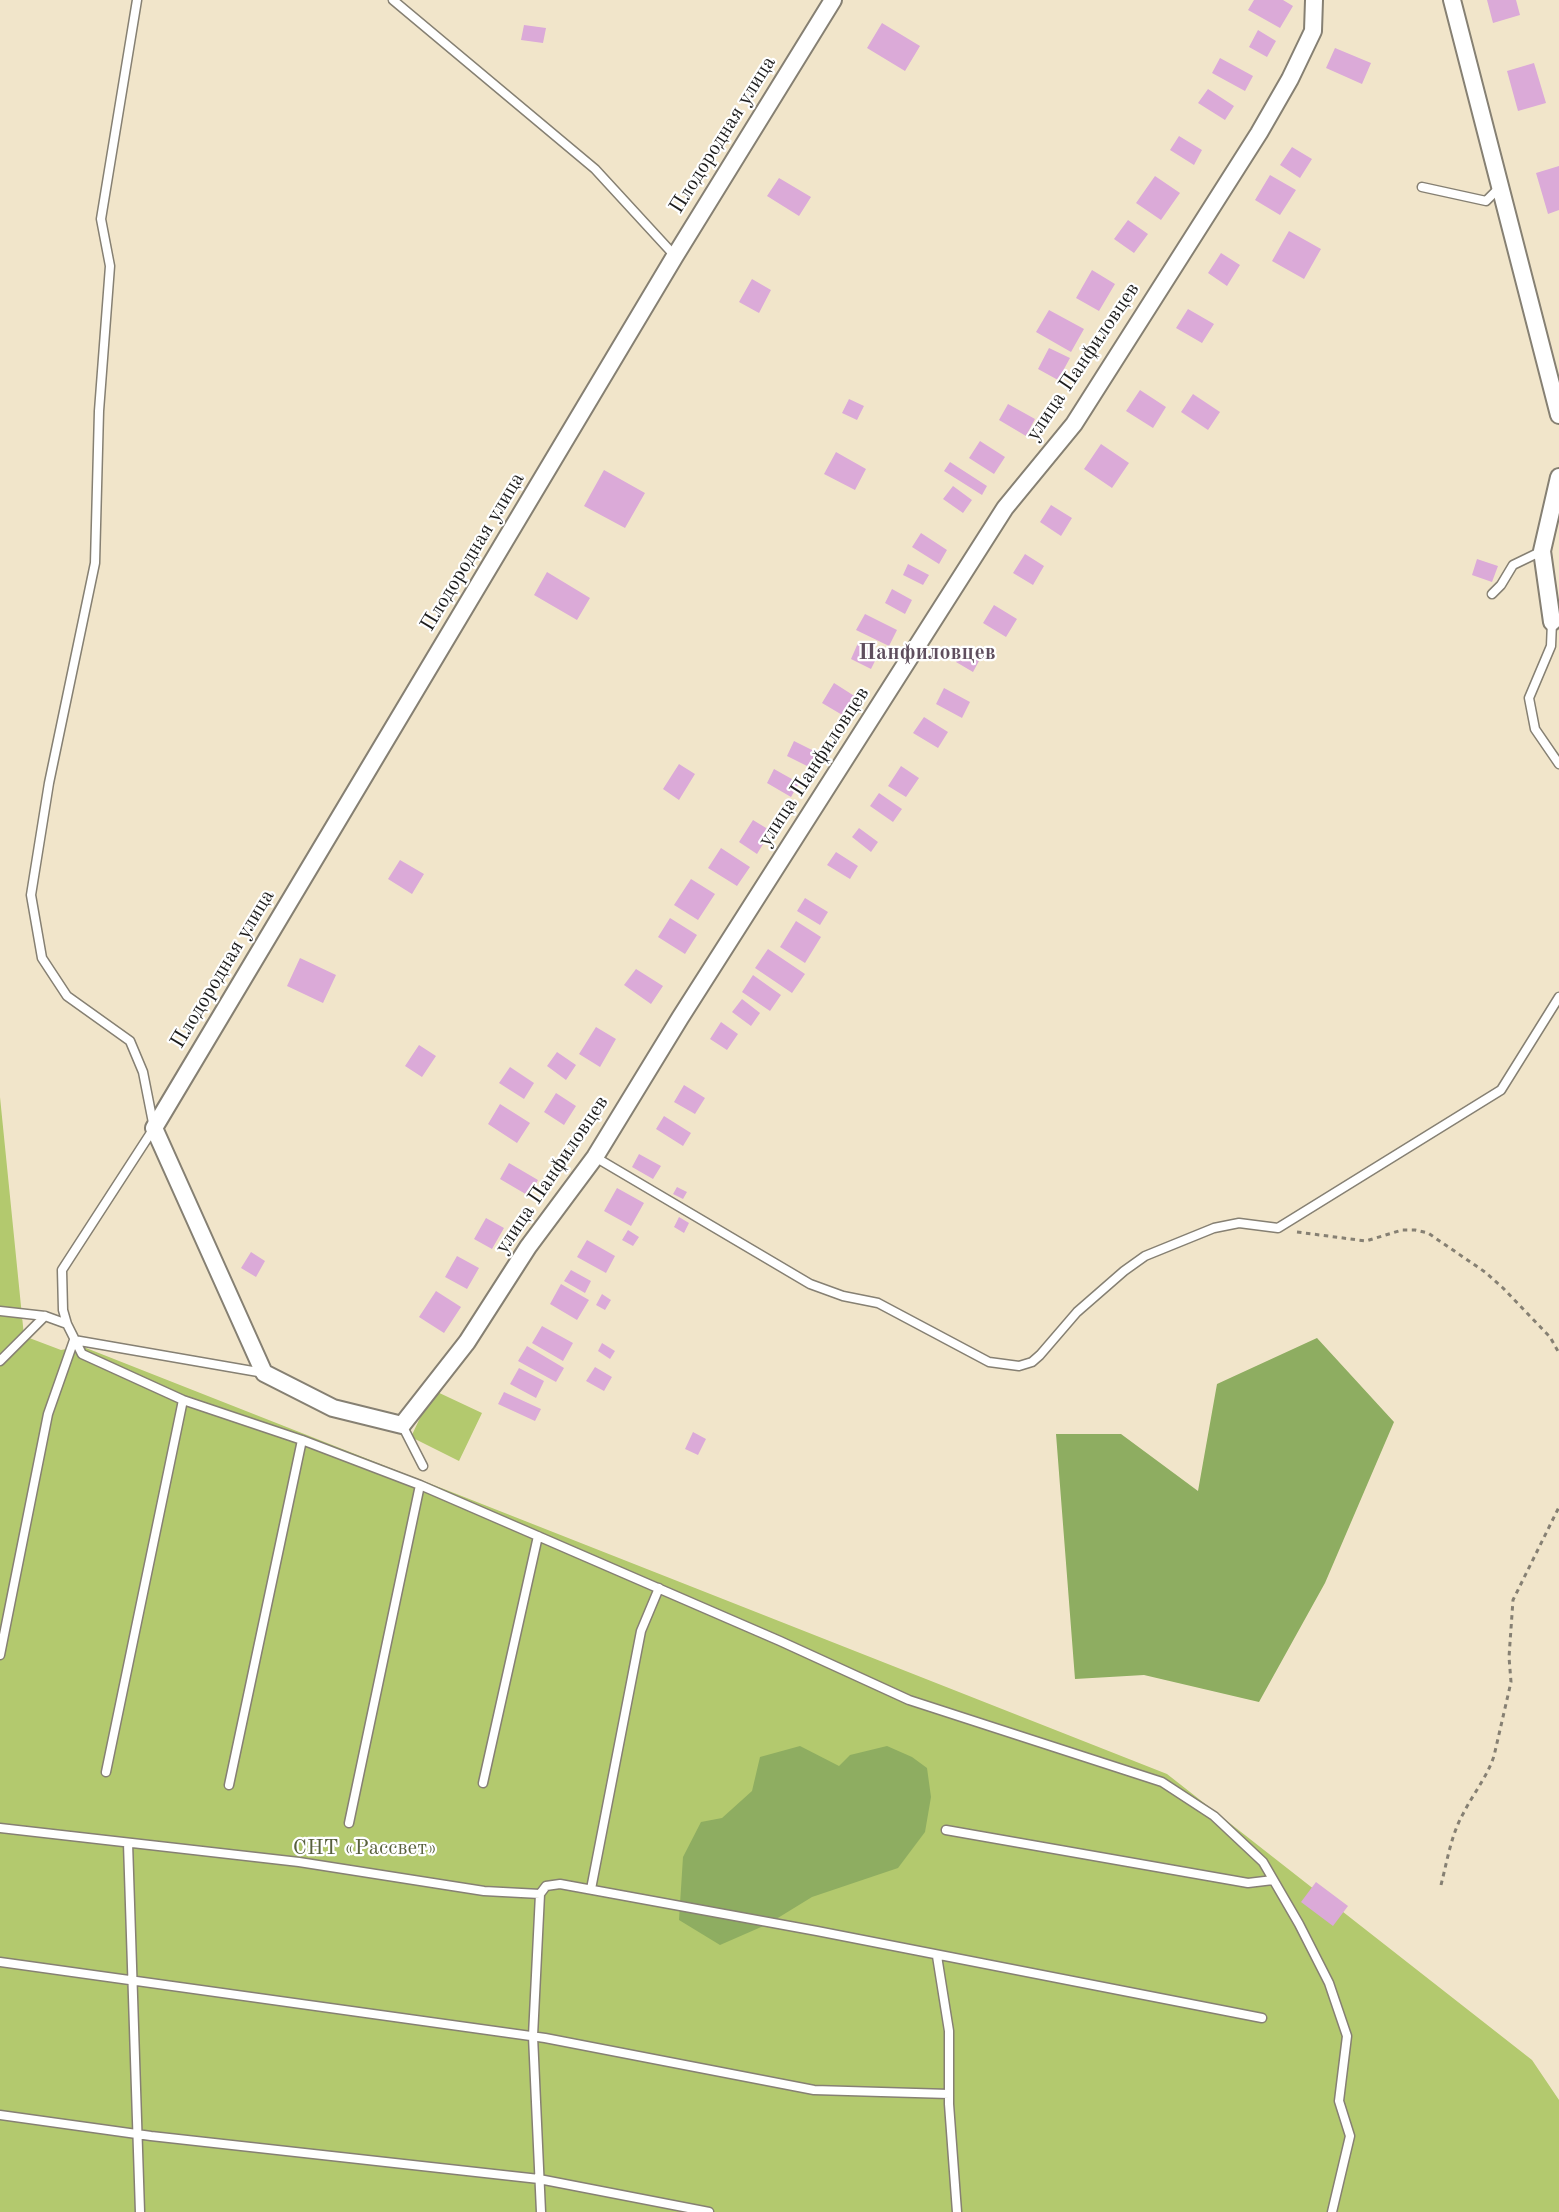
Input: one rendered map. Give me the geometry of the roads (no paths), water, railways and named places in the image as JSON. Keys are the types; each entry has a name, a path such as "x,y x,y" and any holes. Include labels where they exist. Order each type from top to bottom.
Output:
{"street":[{"name":"Плодородная улица","path":"154,1128 675,256 833,0"},
{"name":"улица Панфиловцев","path":"402,1425 467,1342 528,1247 595,1157 680,1018 1005,508 1074,424 1259,133 1290,79 1312,31 1314,0"},
{"path":"1452,0 1559,415"},
{"path":"1552,622 1542,551 1559,477"},
{"path":"154,1128 264,1373 333,1408 402,1425"}],"lane":[{"path":"136,0 101,219 110,266 99,411 95,563 49,783 30,895 42,958 67,996 130,1041 143,1072 154,1128 62,1270 63,1310 74,1340 82,1354 183,1400 302,1440 420,1485 659,1588 909,1700 1162,1782 1214,1816 1263,1862 1299,1924 1329,1983 1347,2036 1339,2101 1350,2136 1332,2212"},
{"path":"393,0 595,169 675,256"},
{"path":"1422,187 1486,201 1500,186"},
{"path":"1492,594 1514,565 1542,551"},
{"path":"1552,622 1551,646 1529,698 1535,729 1559,764"},
{"path":"595,1157 810,1284 843,1296 878,1303 989,1362 1019,1366 1032,1362 1040,1356 1077,1312 1124,1270 1144,1256 1214,1228 1239,1223 1278,1228 1502,1090 1559,997"},
{"path":"0,1311 45,1316 67,1324"},
{"path":"0,1361 45,1316"},
{"path":"74,1340 264,1373"},
{"path":"0,1655 48,1414 74,1340"},
{"path":"106,1772 183,1400"},
{"path":"402,1425 423,1466"},
{"path":"230,1785 302,1440"},
{"path":"349,1823 420,1485"},
{"path":"483,1783 538,1536"},
{"path":"591,1889 641,1631 659,1588"},
{"path":"0,1828 299,1862 484,1891 540,1894"},
{"path":"946,1830 1248,1883 1273,1880"},
{"path":"129,1843 141,2212"},
{"path":"541,2212 532,2036 540,1894 546,1886 560,1884 591,1889 1262,2018"},
{"path":"938,1956 950,2031 949,2094 957,2212"},
{"path":"0,1962 532,2036 814,2090 949,2094"},
{"path":"0,2115 137,2134 539,2179 709,2212"}],"district":[{"name":"Панфиловцев","path":"927,653"}],"park label":[{"name":"СНТ «Рассвет»","path":"365,1848"}]}
